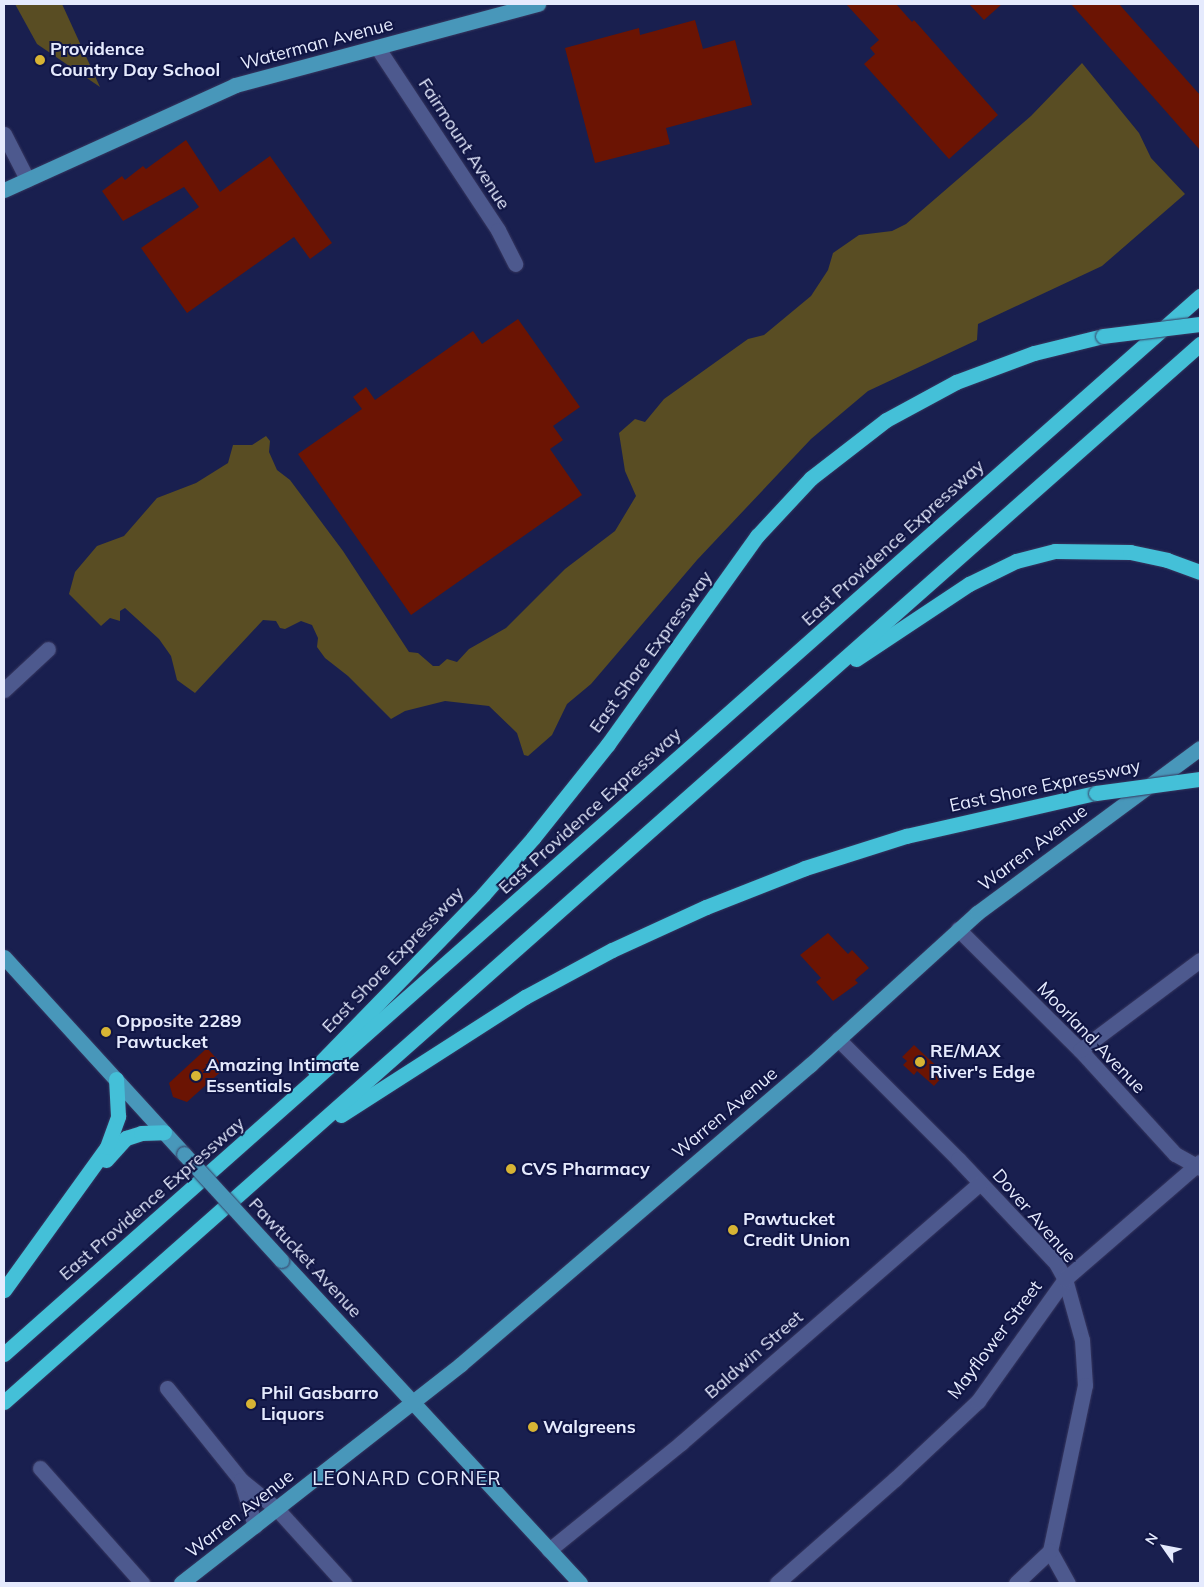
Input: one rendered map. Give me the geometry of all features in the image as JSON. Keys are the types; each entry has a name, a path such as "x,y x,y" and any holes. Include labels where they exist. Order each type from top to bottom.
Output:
{"highway":[{"name":"East Providence Expressway","path":"4,1354 1200,296"},
{"name":"East Shore Expressway","path":"227,1158 516,858 608,744 757,536 811,478 864,435 940,390 1007,362 1103,336 1200,324"},
{"path":"4,1403 1200,344"},
{"path":"806,693 969,584 1016,561 1055,551 1105,550 1155,557 1200,572"},
{"name":"East Shore Expressway","path":"288,1151 394,1079 512,1005 596,958 680,918 854,852 956,823 1096,793 1200,779"},
{"path":"4,1290 107,1147 114,1131 119,1108 116,1079"},
{"path":"72,1197 126,1138 141,1133 164,1132"}],"main road":[{"name":"Waterman Avenue","path":"4,190 235,86 538,4"},
{"name":"Warren Avenue","path":"182,1583 410,1404 838,1039 958,929 1022,878 1200,748"},
{"name":"Pawtucket Avenue","path":"4,957 410,1404 580,1583"}],"street":[{"name":"Fairmount Avenue","path":"377,47 498,230 515,264"},
{"path":"4,134 27,179"},
{"path":"4,690 48,649"},
{"name":"Moorland Avenue","path":"958,929 1080,1050 1176,1154 1199,1165"},
{"path":"1080,1050 1200,960"},
{"name":"Dover Avenue","path":"838,1039 980,1182 1056,1263 1065,1279 1082,1340 1085,1385 1050,1551"},
{"name":"Mayflower Street","path":"777,1583 895,1479 978,1401 1065,1279 1199,1165"},
{"name":"Baldwin Street","path":"549,1550 689,1437 980,1182"},
{"path":"167,1388 241,1480 277,1509 344,1583"},
{"path":"40,1468 142,1583"},
{"path":"241,1480 255,1526"},
{"path":"1016,1583 1050,1551 1068,1583"}],"shaded area":[{"path":"15,4 62,4 100,87 37,44"},
{"path":"1082,63 1139,133 1151,158 1185,194 1102,266 978,324 977,340 868,391 811,439 697,560 591,684 567,704 552,735 528,756 524,755 517,733 489,706 445,701 405,711 391,719 348,676 325,658 317,647 318,638 312,625 301,621 285,629 280,628 276,621 263,620 195,693 177,680 171,656 159,639 125,608 120,611 120,621 110,618 101,626 69,594 75,572 97,546 124,536 157,498 196,483 228,463 233,445 252,445 266,436 270,441 269,452 277,470 290,480 343,551 409,652 418,653 433,666 439,666 447,659 457,662 469,649 506,628 565,569 615,531 636,496 625,471 619,433 635,419 645,422 664,399 748,339 764,335 811,296 828,270 833,253 859,235 892,231 906,224 1031,116"}],"building":[{"path":"846,4 896,4 912,22 914,20 998,115 949,159 864,64 875,54 870,48 879,40"},
{"path":"969,4 1002,4 984,20"},
{"path":"1071,4 1119,4 1200,95 1200,150"},
{"path":"695,20 703,49 735,40 752,105 666,128 670,144 595,163 565,48 639,28 640,35"},
{"path":"186,140 220,192 270,156 332,243 310,259 294,237 187,313 141,248 199,207 184,187 123,221 102,191 122,176 125,180 143,166 146,169"},
{"path":"518,319 580,407 553,426 563,440 550,449 582,495 411,615 298,454 362,409 353,397 366,387 375,400 473,331 482,344"},
{"path":"828,933 848,954 852,950 869,968 855,980 858,983 833,1001 816,982 821,978 800,955"},
{"path":"914,1045 945,1074 934,1086 917,1071 914,1075 903,1065 907,1061 902,1057"},
{"name":"Amazing Intimate Essentials","path":"207,1048 225,1068 187,1102 173,1097 169,1083"}],"place":[{"name":"Providence Country Day School","path":"40,60"},
{"name":"Opposite 2289 Pawtucket","path":"106,1032"},
{"name":"RE/MAX River's Edge","path":"920,1062"},
{"name":"Amazing Intimate Essentials","path":"196,1076"},
{"name":"CVS Pharmacy","path":"511,1169"},
{"name":"Pawtucket Credit Union","path":"733,1230"},
{"name":"Phil Gasbarro Liquors","path":"251,1404"},
{"name":"Walgreens","path":"533,1427"}],"district":[{"name":"LEONARD CORNER","path":"407,1479"}]}
